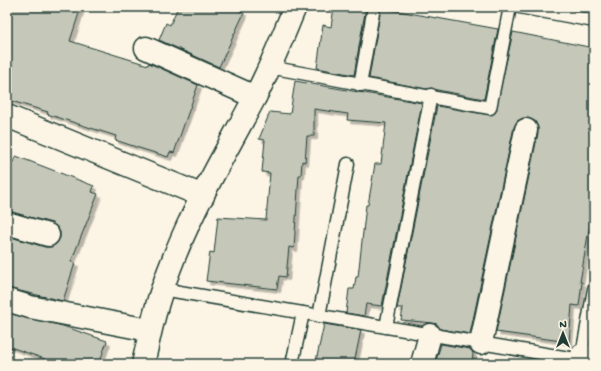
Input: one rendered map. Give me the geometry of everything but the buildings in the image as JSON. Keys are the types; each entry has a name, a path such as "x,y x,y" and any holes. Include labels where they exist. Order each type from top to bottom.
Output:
{"street":[{"path":"143,364 149,330 162,289 203,196 222,156 255,97 295,7"},
{"path":"146,48 255,97"},
{"path":"7,116 203,196"},
{"path":"481,343 526,130"},
{"path":"7,223 48,235"},
{"path":"7,300 149,330"},
{"path":"422,364 430,335"}],"lane":[{"path":"360,85 374,7"},
{"path":"269,67 490,108 510,7"},
{"path":"519,7 594,21"},
{"path":"386,327 431,96"},
{"path":"319,316 348,164"},
{"path":"162,289 581,360 588,356 594,289"},
{"path":"292,364 303,313"}]}
